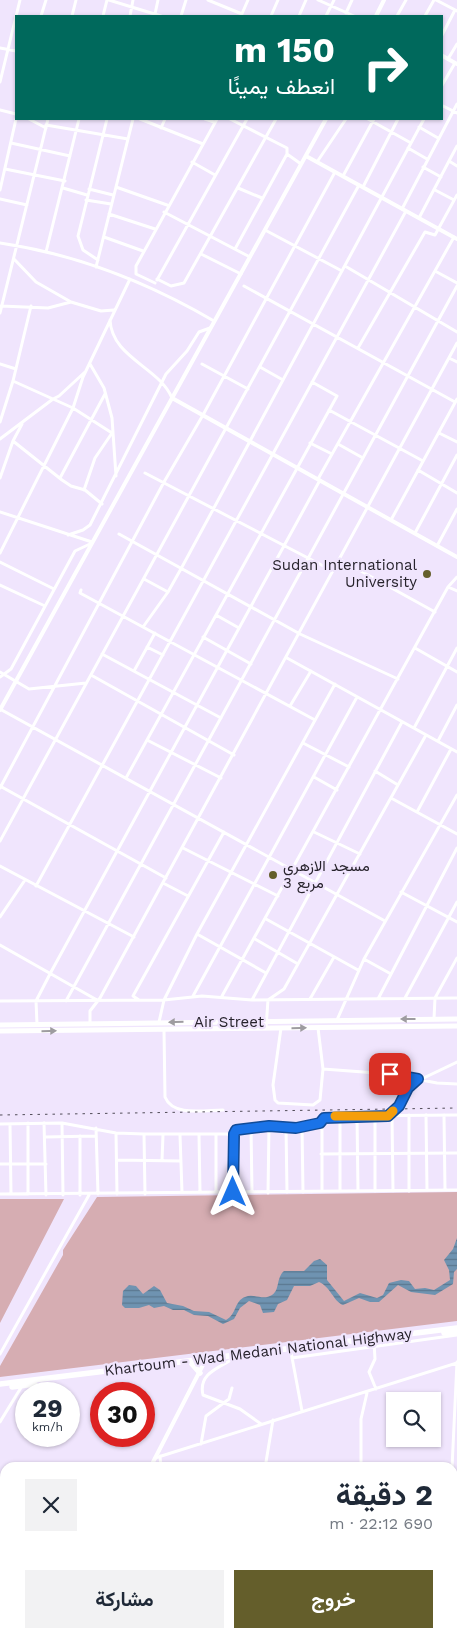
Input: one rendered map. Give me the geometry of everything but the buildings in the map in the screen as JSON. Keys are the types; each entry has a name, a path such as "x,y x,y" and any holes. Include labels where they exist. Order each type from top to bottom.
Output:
{"highway":[{"name":"Khartoum - Wad Medani National Highway","path":"53,1382 206,1361 291,1355 374,1345 457,1330"},
{"name":"Khartoum - Wad Medani National Highway","path":"0,1386 457,1330"},
{"path":"192,1364 200,1373"},
{"name":"Khartoum - Wad Medani National Highway","path":"0,1386 15,1386"}],"main road":[{"name":"Air Street","path":"0,1025 457,1019"},
{"name":"Air Street","path":"0,1031 457,1026"}],"street":[{"path":"16,15 20,0"},
{"path":"41,15 46,0"},
{"path":"72,15 76,0"},
{"path":"103,15 108,0 155,15 158,0"},
{"path":"130,15 133,0"},
{"path":"181,15 186,0"},
{"path":"209,0 241,15 248,0"},
{"path":"270,15 278,0"},
{"path":"299,15 306,0"},
{"path":"318,0 351,15"},
{"path":"326,15 334,0"},
{"path":"346,13 352,0"},
{"path":"376,15 384,0"},
{"path":"398,15 406,0"},
{"path":"426,15 435,0 456,10 443,33"},
{"path":"0,82 15,20"},
{"path":"448,58 457,44"},
{"path":"0,48 15,51"},
{"path":"443,56 456,63 443,84"},
{"path":"36,886 368,279 404,210 427,159 457,104"},
{"path":"443,106 457,113"},
{"path":"0,110 15,114"},
{"path":"0,190 16,120"},
{"path":"31,120 46,126 128,139"},
{"path":"0,314 48,120"},
{"path":"46,252 79,120"},
{"path":"98,260 83,250 79,240 87,195 106,120"},
{"path":"96,267 133,120"},
{"path":"142,120 203,144"},
{"path":"161,128 165,120"},
{"path":"232,120 287,148 287,154 234,248"},
{"path":"152,288 246,120"},
{"path":"215,121 155,228 143,251 135,273 171,286 182,284 211,237 216,224 275,120"},
{"path":"325,120 0,709 385,921"},
{"path":"317,162 345,120"},
{"path":"343,176 374,120 411,143"},
{"path":"0,841 319,259 397,120"},
{"path":"143,627 168,592 182,567 423,120"},
{"path":"419,127 438,138"},
{"path":"11,143 70,156"},
{"path":"419,218 457,146"},
{"path":"408,148 427,159"},
{"path":"287,154 301,164"},
{"path":"37,1024 36,1001 51,972 284,546 332,454 435,271 456,238 306,156"},
{"path":"450,161 457,166"},
{"path":"192,162 216,176"},
{"path":"423,167 441,177"},
{"path":"5,168 65,181"},
{"path":"166,878 0,787 164,482 203,415 335,172"},
{"path":"116,187 167,206"},
{"path":"63,188 87,195"},
{"path":"89,188 114,195"},
{"path":"238,188 262,198"},
{"path":"435,190 454,200"},
{"path":"358,348 425,232 435,236 457,195"},
{"path":"0,199 27,205"},
{"path":"86,200 111,204"},
{"path":"164,212 250,257"},
{"path":"109,214 155,228"},
{"path":"265,230 342,272"},
{"path":"104,237 143,251"},
{"path":"0,243 46,252 130,279 152,288 214,321"},
{"path":"201,254 241,274"},
{"path":"14,258 36,282 71,302 101,311 114,310"},
{"path":"345,266 457,332"},
{"path":"66,1000 457,285 435,271"},
{"path":"0,553 73,408 86,372 102,340 110,317 130,279"},
{"path":"244,286 456,401 391,520"},
{"path":"1,306 48,308 71,302"},
{"path":"0,422 16,370 31,306"},
{"path":"110,317 114,336 123,349 162,382 172,398 457,557"},
{"path":"68,535 83,530 90,525 162,382 176,362 187,351 198,332 211,328"},
{"path":"90,1023 90,1011 99,1000 234,755 457,343"},
{"path":"449,358 457,362"},
{"path":"90,363 105,394 112,418 116,476"},
{"path":"0,364 16,370"},
{"path":"202,364 248,389"},
{"path":"260,367 283,380"},
{"path":"0,439 52,399 59,396 86,372"},
{"path":"13,381 73,408 112,433"},
{"path":"126,778 337,396 312,382"},
{"path":"60,478 105,394"},
{"path":"452,408 457,410"},
{"path":"329,410 423,461"},
{"path":"0,478 22,423"},
{"path":"84,490 95,458 112,433"},
{"path":"439,433 457,442"},
{"path":"14,441 71,486 84,490 102,504"},
{"path":"310,443 332,454"},
{"path":"338,444 363,458"},
{"path":"415,533 457,455"},
{"path":"418,470 457,493"},
{"path":"145,473 333,571"},
{"path":"437,546 457,509"},
{"path":"0,512 92,542"},
{"path":"119,534 228,592 300,634 398,679"},
{"path":"87,683 28,688 1,675 11,669 74,551 92,542"},
{"path":"340,559 435,612"},
{"path":"0,562 54,589"},
{"path":"222,996 448,587 457,576"},
{"path":"144,578 168,592"},
{"path":"0,585 45,606"},
{"path":"448,587 457,592"},
{"path":"81,590 80,593 315,720"},
{"path":"216,615 239,628"},
{"path":"134,671 155,633"},
{"path":"204,637 251,664"},
{"path":"147,646 163,655"},
{"path":"415,648 457,672"},
{"path":"414,728 457,648"},
{"path":"102,654 221,718"},
{"path":"287,658 457,752"},
{"path":"290,706 311,672"},
{"path":"91,675 234,755"},
{"path":"159,1022 164,1000 197,934 335,684"},
{"path":"192,996 270,858 357,697"},
{"path":"438,741 457,705"},
{"path":"252,1000 335,843 402,722"},
{"path":"268,1000 278,995 284,989 426,735"},
{"path":"147,740 221,778"},
{"path":"303,743 349,767"},
{"path":"417,812 451,748"},
{"path":"375,771 398,785"},
{"path":"314,777 337,790"},
{"path":"336,1020 358,970 457,795"},
{"path":"391,798 457,834"},
{"path":"140,1000 134,996 224,832"},
{"path":"314,832 360,854"},
{"path":"182,848 278,896"},
{"path":"378,999 457,848"},
{"path":"0,866 134,937"},
{"path":"0,917 25,880"},
{"path":"163,883 188,896"},
{"path":"401,892 457,922"},
{"path":"405,999 457,902"},
{"path":"266,919 358,970"},
{"path":"197,934 266,973"},
{"path":"254,939 298,964"},
{"path":"0,945 99,1000"},
{"path":"310,999 334,956"},
{"path":"434,1019 436,998 457,958"},
{"path":"364,959 391,974"},
{"path":"0,1001 164,1000 192,996 222,996 252,1000 457,998"},
{"path":"266,1028 268,1022 268,1000"},
{"path":"281,1028 273,1085 276,1102 312,1106 320,1100 323,1069 318,1028"},
{"path":"164,1029 165,1097 167,1102 177,1110 223,1110"},
{"path":"393,1191 393,1153 390,1116 399,1106 408,1088 418,1079 457,1062"},
{"path":"323,1069 457,1084"},
{"path":"426,1115 426,1190"},
{"path":"444,1115 445,1190"},
{"path":"322,1191 320,1123 322,1118 340,1116 457,1115"},
{"path":"340,1116 340,1191"},
{"path":"357,1116 358,1191"},
{"path":"375,1116 375,1191"},
{"path":"409,1116 409,1191"},
{"path":"28,1123 28,1194"},
{"path":"44,1123 46,1195"},
{"path":"62,1123 63,1195"},
{"path":"0,1124 62,1123 116,1133 163,1135 234,1134"},
{"path":"233,1192 234,1134 239,1128 269,1126 296,1128 320,1123"},
{"path":"10,1124 11,1194"},
{"path":"268,1192 269,1126"},
{"path":"302,1126 304,1192"},
{"path":"251,1127 252,1192"},
{"path":"286,1127 287,1192"},
{"path":"96,1128 98,1194"},
{"path":"116,1133 117,1194"},
{"path":"144,1134 145,1194"},
{"path":"216,1134 214,1177 216,1192"},
{"path":"162,1160 163,1135"},
{"path":"180,1135 182,1192"},
{"path":"199,1135 200,1192"},
{"path":"80,1136 80,1195"},
{"path":"45,1137 96,1136"},
{"path":"321,1154 457,1153"},
{"path":"117,1160 180,1161"},
{"path":"0,1164 46,1164"},
{"path":"0,1194 80,1195 182,1192 457,1190"},
{"path":"0,1354 89,1194"},
{"path":"374,1345 375,1359 368,1372 376,1390"},
{"path":"291,1355 302,1411"},
{"path":"233,1359 209,1374 202,1383 204,1396 240,1409 261,1424"},
{"path":"153,1462 206,1361"},
{"path":"155,1458 302,1411 367,1393 457,1362 452,1462"},
{"path":"201,1444 206,1416 230,1397 232,1388"},
{"path":"361,1462 361,1419 367,1393"},
{"path":"0,1422 15,1397"},
{"path":"266,1462 273,1420"},
{"path":"160,1456 160,1462"}],"shaded area":[{"path":"457,1192 457,1321 0,1377 0,1366 63,1255 63,1250 97,1197"},
{"path":"0,1199 64,1199 0,1323"}],"water":[{"path":"457,1238 457,1269 454,1272 453,1284 435,1295 411,1292 398,1285 379,1302 370,1302 359,1298 343,1305 319,1282 310,1286 294,1286 287,1300 278,1304 274,1312 263,1313 260,1305 249,1301 240,1308 234,1319 223,1324 208,1316 194,1315 184,1310 173,1310 164,1306 154,1308 149,1305 139,1308 125,1308 122,1305 123,1291 129,1285 136,1286 143,1294 154,1286 160,1290 167,1303 183,1306 194,1311 209,1312 226,1320 230,1317 241,1299 248,1296 269,1297 272,1295 284,1271 304,1271 314,1261 320,1259 327,1265 327,1280 344,1301 360,1293 377,1298 383,1295 389,1283 401,1280 409,1281 415,1289 425,1288 434,1290 450,1280 449,1270 444,1260 453,1249"}],"railway":[{"path":"0,1115 457,1108"}],"slow traffic":[{"path":"335,1116 388,1116 393,1111"}],"place":[{"name":"Sudan International University","path":"427,574"},
{"name":"مسجد الازهري مربع 3","path":"273,875"}],"route":[{"path":"233,1192 234,1131 244,1127 296,1128 320,1123 322,1118 340,1116 388,1116 397,1109 403,1095 418,1079 390,1074"}]}
